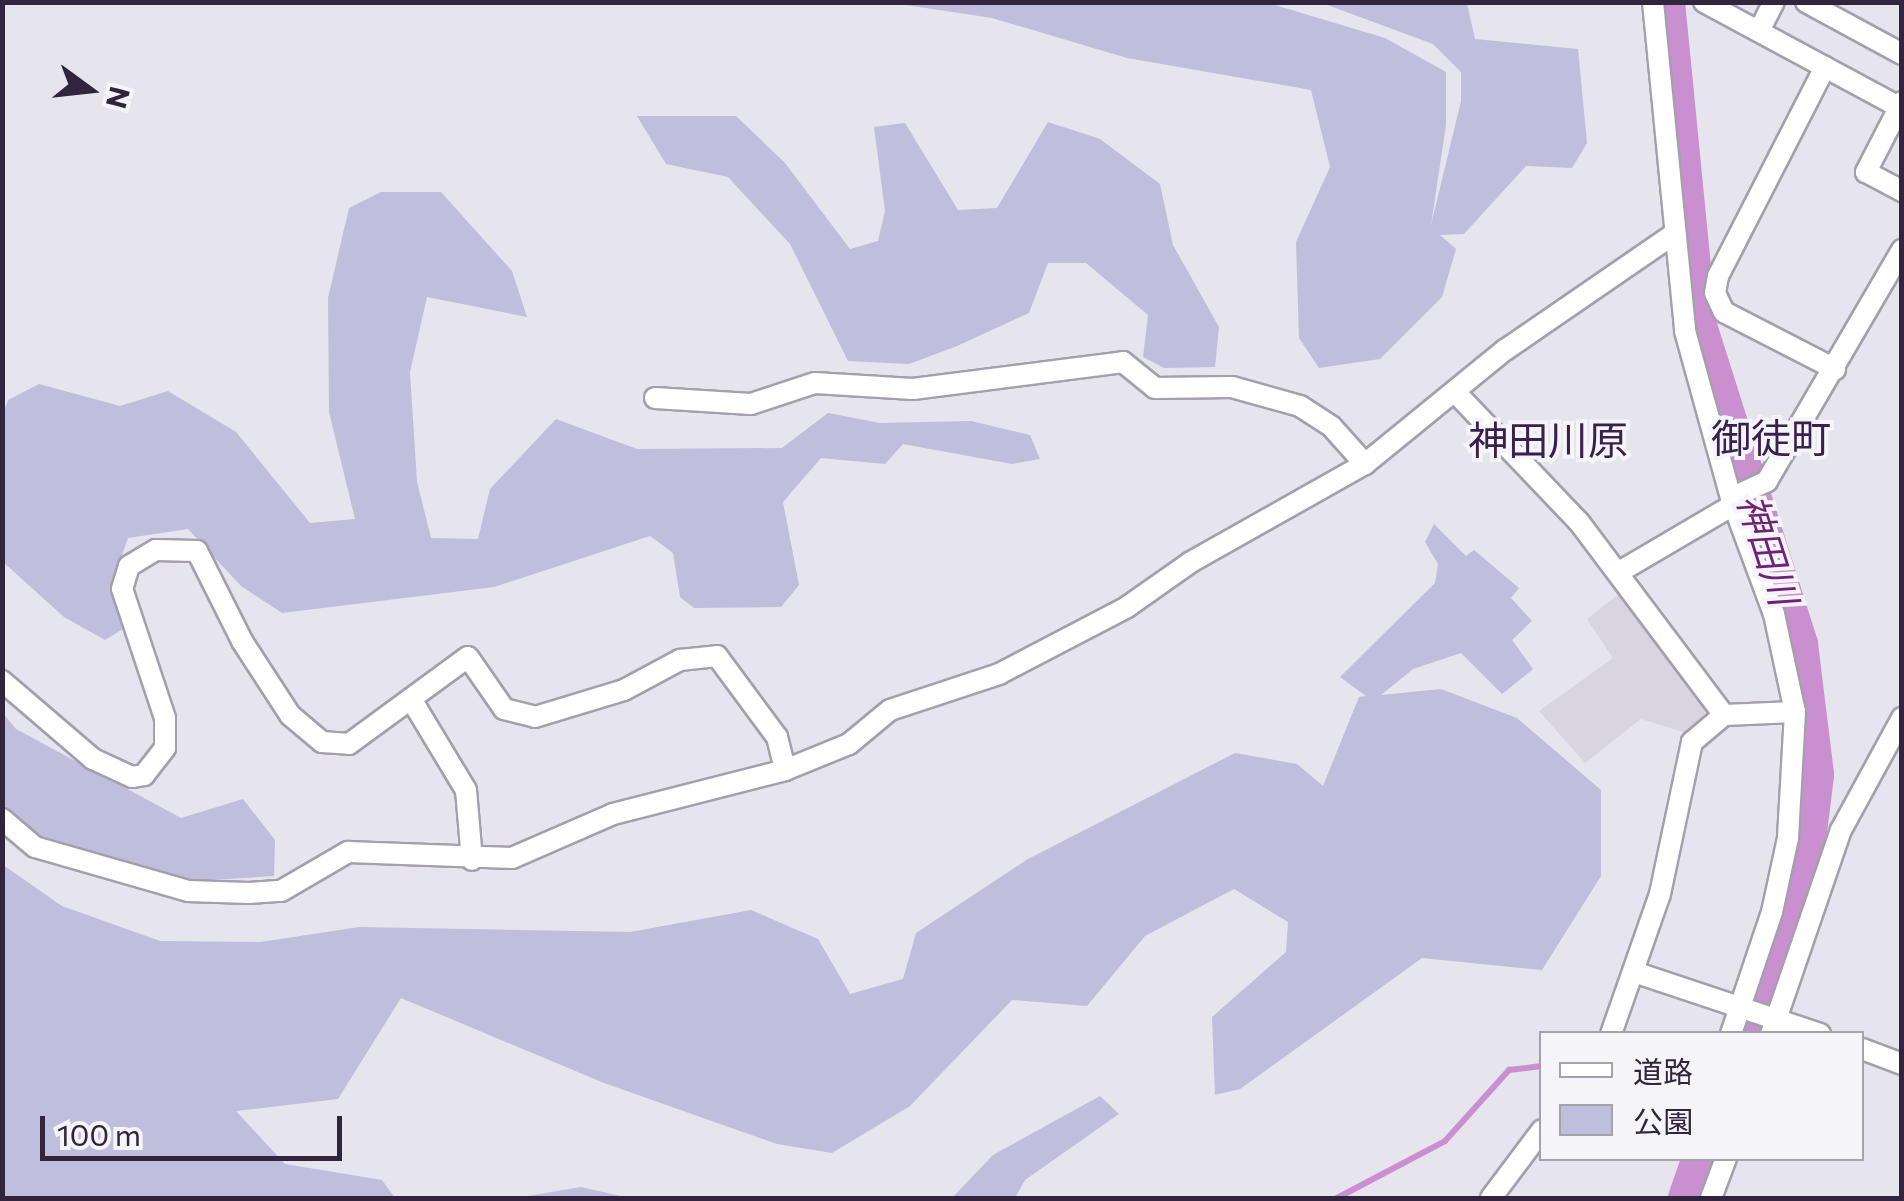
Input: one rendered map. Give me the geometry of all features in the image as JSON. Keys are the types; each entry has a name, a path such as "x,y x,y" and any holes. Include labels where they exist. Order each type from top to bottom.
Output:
{"street":[{"path":"1653,2 1685,331 1733,500 1774,614 1796,712 1788,838 1745,1006 1732,1031"},
{"path":"1704,2 1900,105 1866,172 1902,191"},
{"path":"1759,31 1774,2"},
{"path":"1806,2 1902,54"},
{"path":"1826,67 1718,276 1715,294 1724,312 1836,370"},
{"path":"2,818 35,847 188,890 281,890 348,852 472,860 512,858 612,814 785,770 848,744 890,710 999,674 1127,607 1190,562 1364,464 1456,394 1505,350 1675,233"},
{"path":"1619,572 1733,500 1760,488 1836,370 1902,250"},
{"path":"655,398 750,404 815,384 913,390 1123,362 1154,388 1232,387 1300,406 1332,426 1364,464"},
{"path":"1456,394 1619,572 1724,715"},
{"path":"2,681 93,759 132,777 144,774 166,748 165,718 122,589 130,566 156,550 197,552 242,642 290,716 322,742 348,744 468,658 504,708 536,718 624,690 680,660 717,656 777,737 785,770"},
{"path":"411,699 466,790 472,860"},
{"path":"1612,1031 1637,973 1682,808 1692,742 1724,715 1796,712"},
{"path":"1773,1022 1841,830 1902,718"},
{"path":"1637,973 1745,1006 1773,1022 1808,1031"},
{"path":"1864,1050 1902,1064"},
{"path":"1490,1198 1539,1134"},
{"path":"1712,1198 1725,1161"}],"shaded area":[{"path":"1623,591 1711,705 1690,734 1641,719 1585,763 1539,711 1613,658 1587,619"}],"green space":[{"path":"893,3 1268,3 1385,38 1446,72 1446,125 1431,225 1461,101 1461,72 1433,44 1322,3 1467,3 1475,39 1578,49 1587,143 1572,168 1526,166 1464,234 1440,235 1456,249 1442,297 1380,359 1319,368 1299,338 1296,242 1330,167 1311,90 1127,58 992,18"},
{"path":"637,116 736,116 785,163 850,249 878,241 885,211 874,127 905,123 958,210 997,208 1048,122 1100,139 1160,184 1173,245 1219,327 1215,367 1164,368 1143,357 1148,315 1086,263 1048,263 1029,313 957,346 909,364 848,361 790,244 728,177 666,164"},
{"path":"381,192 441,192 512,271 527,317 427,297 410,372 417,482 431,538 478,539 490,489 556,419 637,449 782,448 828,413 880,423 971,421 1030,435 1040,459 1012,464 903,444 885,464 821,458 783,502 799,585 781,607 694,608 680,597 673,553 650,536 494,587 282,613 241,586 188,529 128,538 110,588 123,629 105,640 64,617 3,562 3,414 8,400 39,384 120,406 168,391 236,432 310,523 355,519 329,412 328,298 349,208"},
{"path":"1434,524 1466,556 1474,550 1519,588 1511,598 1532,621 1512,640 1533,669 1502,694 1461,653 1413,669 1381,695 1441,689 1517,718 1601,790 1601,876 1542,970 1422,958 1240,1089 1215,1095 1212,1017 1286,952 1288,922 1234,889 1145,936 1087,1006 1012,1000 910,1106 832,1153 777,1144 604,1083 401,998 338,1099 236,1111 285,1164 382,1180 395,1198 3,1198 3,865 62,906 160,941 261,942 359,927 630,932 751,910 818,939 850,994 903,979 916,933 1028,859 1235,753 1297,764 1323,786 1359,697 1366,696 1340,677 1435,583 1438,564 1425,542"},
{"path":"2,712 16,729 181,818 243,799 275,840 274,876 197,881 33,837 3,813"},
{"path":"1100,1096 1119,1114 1025,1180 1015,1198 952,1198 993,1155"},
{"path":"581,1187 629,1198 516,1198"}],"waterway":[{"name":"神田川","path":"1666,2 1698,326 1799,644 1815,775 1806,848 1748,1031"},
{"path":"1337,1198 1445,1141 1509,1070 1539,1066"},
{"name":"神田川","path":"1687,1198 1700,1161"}],"district":[{"name":"御徒町","path":"1771,437"},
{"name":"神田川原","path":"1548,439"}]}
